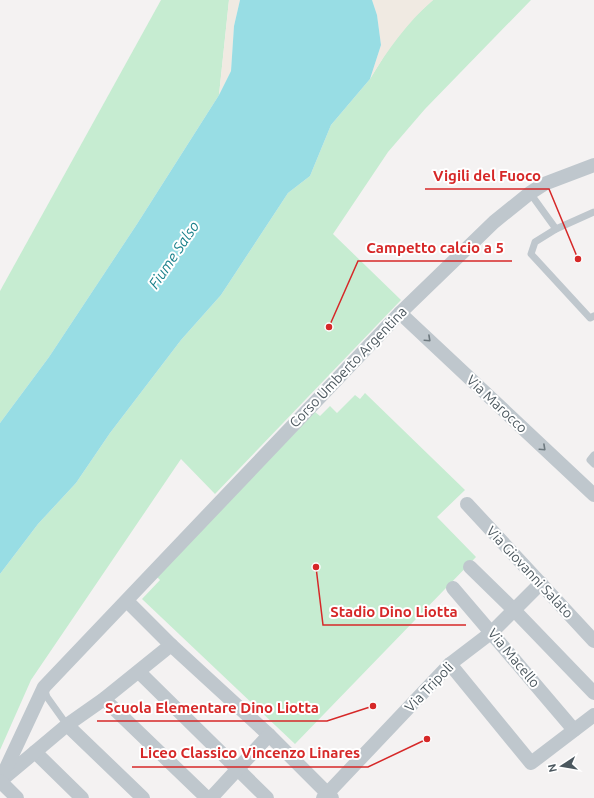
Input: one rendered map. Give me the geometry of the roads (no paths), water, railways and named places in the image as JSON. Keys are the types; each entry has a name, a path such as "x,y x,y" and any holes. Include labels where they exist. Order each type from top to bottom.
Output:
{"street":[{"name":"Corso Umberto Argentina","path":"35,752 0,781 44,687 127,601 214,506 400,313 494,222 530,193 544,184 594,165"},
{"name":"Via Marocco","path":"400,313 594,495"},
{"name":"Via Giovanni Salato","path":"467,504 594,640"},
{"path":"470,567 594,693"},
{"name":"Via Tripoli","path":"328,796 450,664 492,632 541,583"},
{"name":"Via Macello","path":"453,588 574,730"},
{"path":"127,601 171,645 269,735 328,796"},
{"path":"82,798 35,752 67,725 104,700 171,645"},
{"path":"450,664 531,763 594,715"},
{"path":"139,672 267,798"},
{"path":"104,700 207,798"},
{"path":"67,725 143,798"},
{"path":"211,798 269,735"},
{"path":"0,781 17,798"}],"lane":[{"path":"530,193 556,229"},
{"path":"594,212 556,229 535,242 531,254 590,318 594,316"},
{"path":"594,455 590,460 594,464"},
{"path":"44,687 46,697 67,725"}],"water":[{"name":"Fiume Salso","path":"240,0 372,0 377,15 381,45 370,79 331,125 310,176 288,193 221,295 181,340 110,433 76,483 38,524 0,574 0,423 49,357 137,224 219,95 231,71 234,26"}],"place":[{"name":"Vigili del Fuoco","path":"578,259"},
{"name":"Campetto calcio a 5","path":"329,327"},
{"name":"Stadio Dino Liotta","path":"316,567"},
{"name":"Scuola Elementare Dino Liotta","path":"373,706"},
{"name":"Liceo Classico Vincenzo Linares","path":"427,739"}]}
